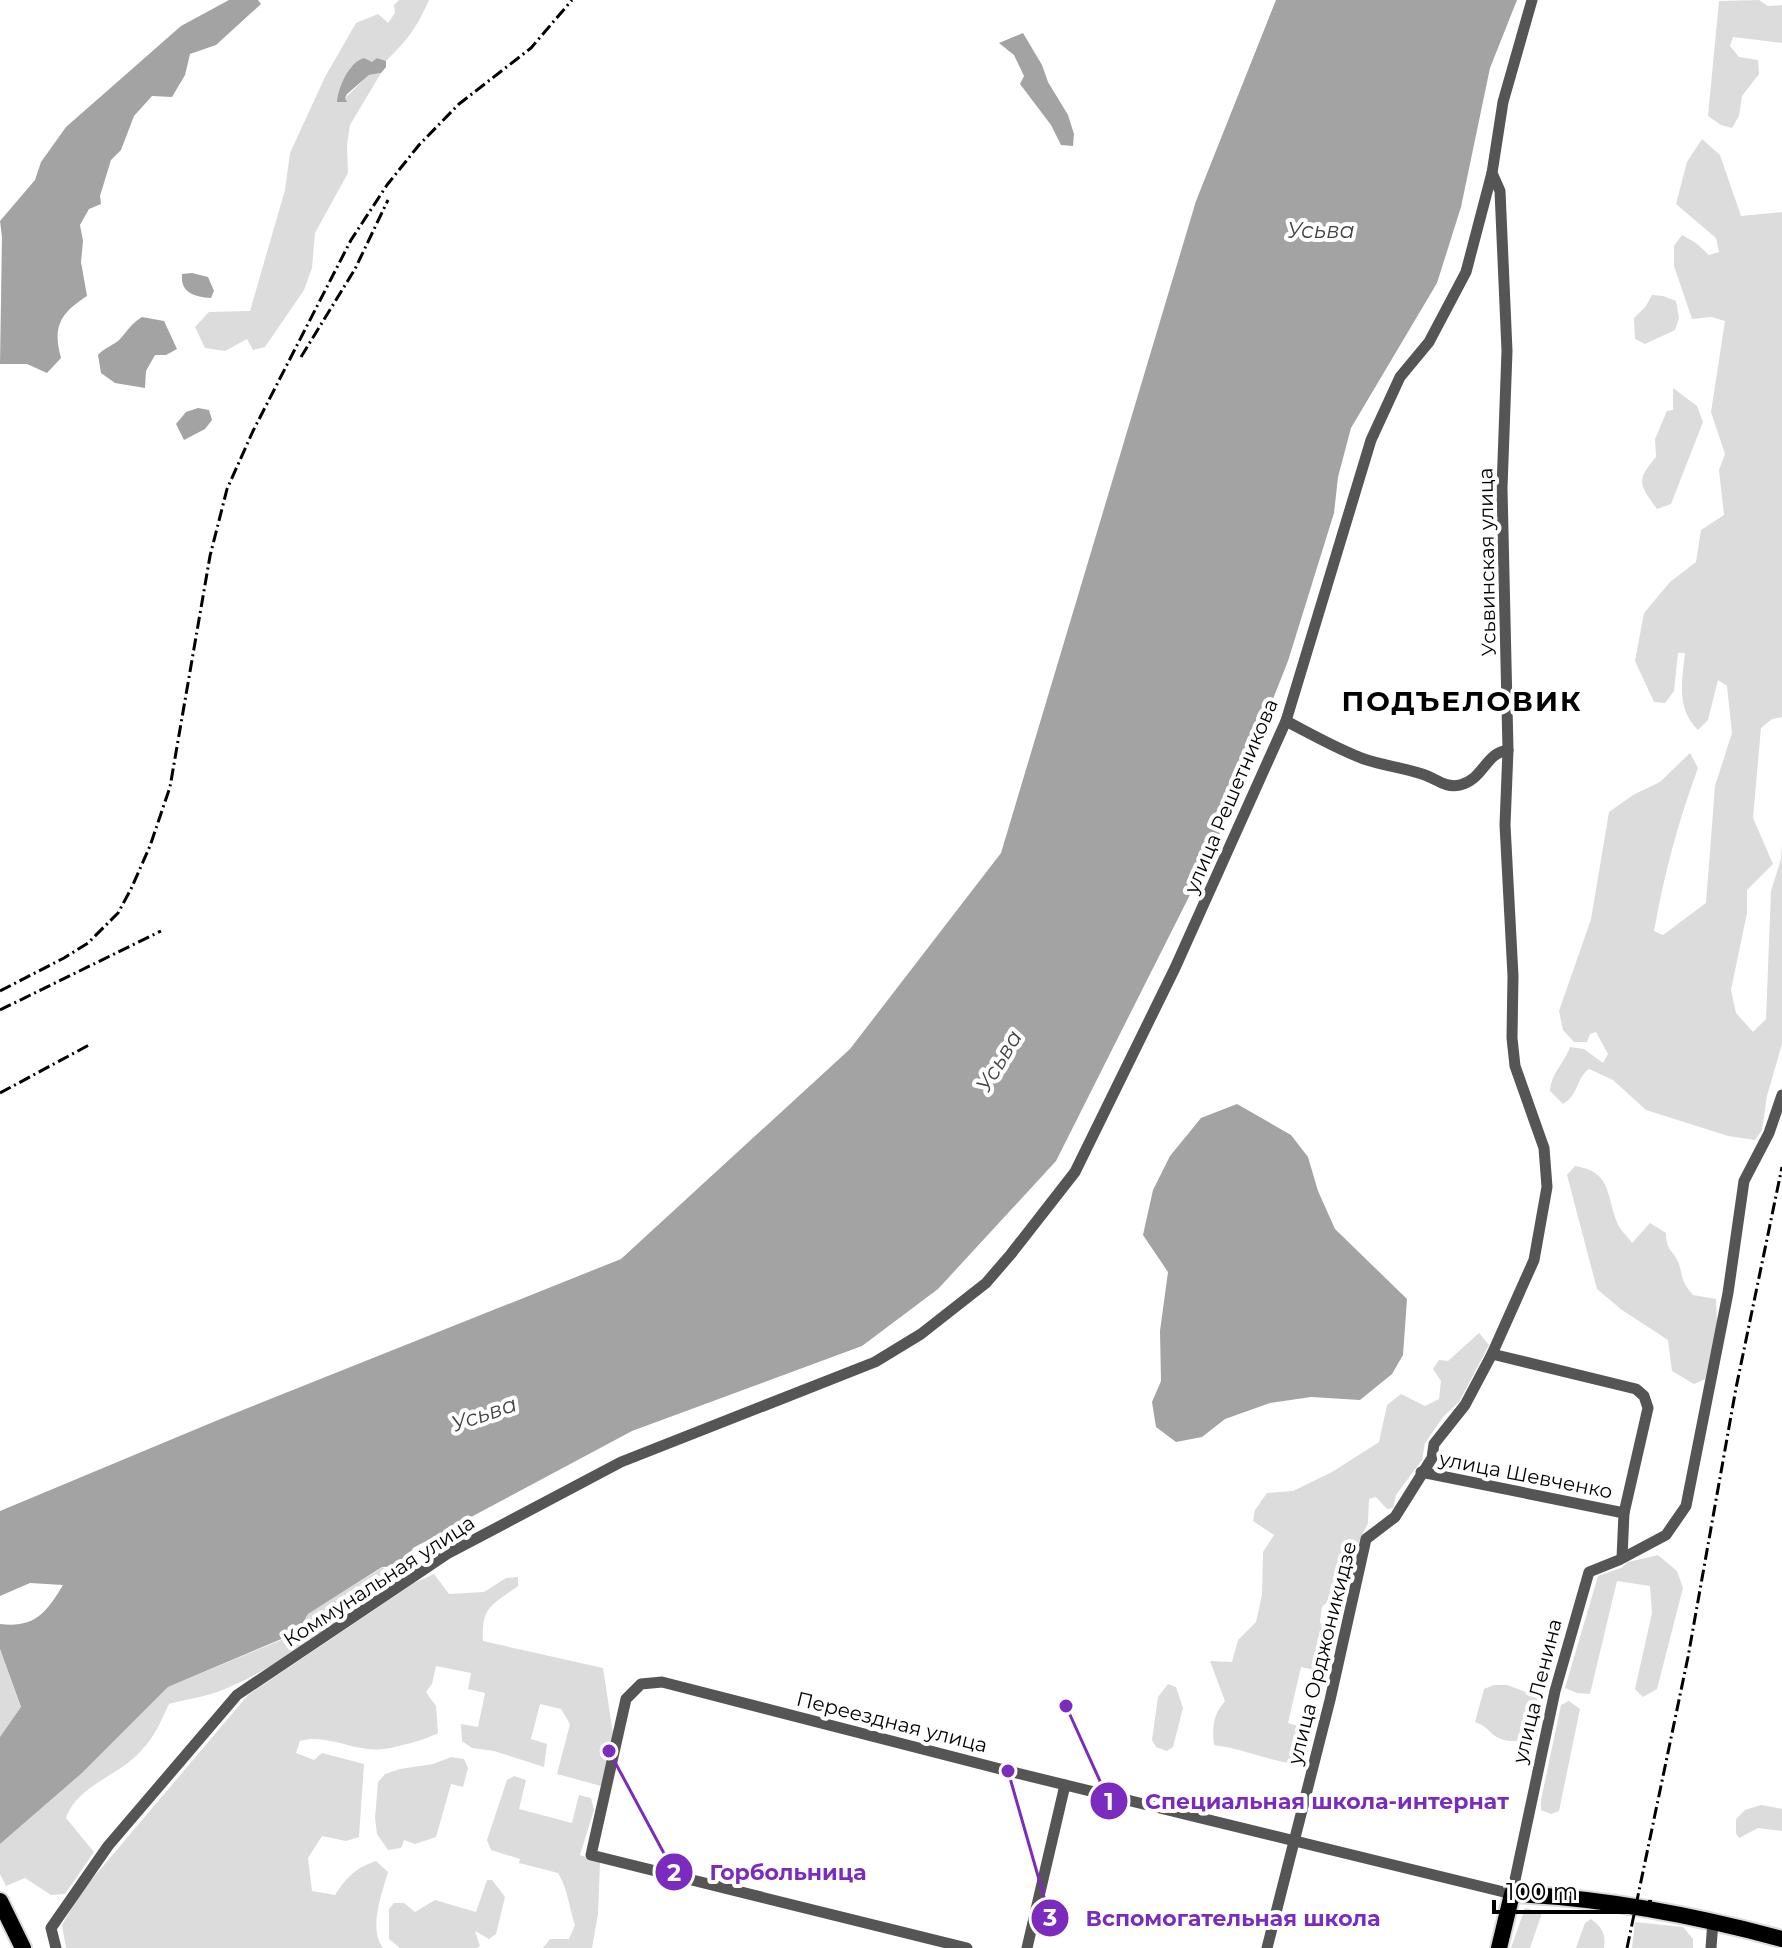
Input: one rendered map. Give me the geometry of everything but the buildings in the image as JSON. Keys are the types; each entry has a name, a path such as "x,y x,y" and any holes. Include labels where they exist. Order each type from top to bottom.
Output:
{"main road":[{"path":"1512,1894 1634,1905 1782,1939"},
{"name":"улица Ленина","path":"1499,1948 1512,1894"},
{"path":"0,1901 23,1948"}],"street":[{"name":"Усьвинская улица","path":"1492,1354 1534,1260 1547,1187 1544,1148 1515,1066 1512,1038 1513,976 1505,825 1508,750 1502,488 1507,351 1500,191 1492,173 1503,102 1532,0"},
{"name":"улица Решетникова","path":"921,1334 986,1283 1075,1172 1175,968 1286,721 1371,440 1400,377 1429,342 1466,272 1492,173"},
{"path":"1286,721 1330,745 1365,759 1425,775 1445,786 1472,782 1500,751 1508,750"},
{"name":"улица Ленина","path":"1512,1894 1555,1691 1589,1572 1666,1535 1686,1506 1728,1293 1744,1181 1769,1133 1782,1095"},
{"name":"Коммунальная улица","path":"56,1948 51,1928 72,1895 108,1846 237,1695 447,1554 621,1462 875,1362 921,1334"},
{"path":"1492,1354 1636,1389 1644,1396 1648,1408 1624,1513 1622,1558"},
{"name":"улица Орджоникидзе","path":"1267,1948 1366,1539 1395,1517 1432,1458 1434,1444 1465,1405 1492,1354"},
{"name":"улица Шевченко","path":"1421,1472 1624,1513"},
{"name":"Переездная улица","path":"967,1948 591,1855 626,1699 636,1686 662,1682 1065,1785 1512,1894"},
{"path":"1027,1948 1065,1785"},
{"path":"1711,1948 1713,1921"}],"shaded area":[{"path":"399,0 429,0 411,33 386,61 377,58 373,63 351,67 346,78 345,98 369,75 381,73 350,125 348,173 315,233 312,268 304,290 265,347 253,350 247,339 225,351 205,348 195,327 209,312 250,311 285,190 290,153 325,77 356,23 378,14 388,23"},
{"path":"1759,0 1768,6 1782,5 1782,43 1733,37 1730,46 1739,57 1758,60 1759,74 1742,96 1739,116 1732,128 1708,116 1719,1"},
{"path":"1702,139 1720,155 1741,216 1782,212 1782,717 1772,719 1761,728 1753,818 1773,864 1747,890 1747,913 1731,990 1736,1013 1753,1032 1766,1019 1771,891 1782,845 1782,1044 1767,1096 1762,1130 1755,1140 1728,1136 1646,1110 1613,1080 1589,1069 1572,1096 1563,1104 1550,1091 1570,1047 1584,1049 1603,1063 1608,1054 1596,1032 1590,1034 1587,1042 1574,1042 1563,1030 1559,1011 1591,919 1609,812 1633,795 1660,782 1690,753 1698,768 1672,849 1654,931 1663,935 1706,903 1715,786 1732,733 1727,686 1718,680 1708,720 1698,730 1683,703 1685,653 1678,653 1674,691 1665,703 1654,702 1635,661 1644,613 1670,582 1696,562 1701,530 1724,515 1719,470 1725,454 1711,412 1725,321 1711,317 1692,319 1674,266 1674,246 1682,235 1709,255 1719,252 1716,238 1676,204 1687,162"},
{"path":"1652,295 1676,301 1679,318 1675,330 1645,344 1635,339 1634,318"},
{"path":"1673,388 1697,406 1703,422 1671,504 1657,509 1642,483 1645,472 1656,457 1655,439 1667,411 1673,410"},
{"path":"1575,1166 1588,1169 1603,1181 1615,1218 1632,1243 1650,1223 1666,1233 1667,1244 1677,1259 1689,1290 1693,1295 1716,1299 1717,1323 1705,1379 1694,1384 1672,1371 1668,1340 1622,1310 1597,1289 1567,1175"},
{"path":"1479,1333 1489,1345 1459,1402 1443,1417 1425,1443 1422,1460 1396,1495 1393,1508 1387,1509 1376,1497 1369,1499 1368,1523 1333,1596 1322,1607 1320,1622 1330,1638 1323,1672 1301,1667 1288,1723 1309,1729 1305,1765 1214,1745 1214,1722 1225,1701 1210,1661 1232,1662 1238,1640 1256,1622 1262,1595 1263,1552 1274,1535 1253,1521 1255,1510 1267,1493 1293,1491 1332,1472 1379,1442 1387,1405 1401,1394 1425,1406 1439,1399 1441,1381 1433,1369 1439,1360 1448,1361"},
{"path":"1658,1555 1677,1571 1683,1588 1657,1689 1643,1697 1635,1689 1652,1613 1650,1586 1617,1581 1590,1694 1565,1688 1598,1576 1621,1568 1628,1562"},
{"path":"383,1567 389,1575 386,1587 301,1647 233,1686 169,1704 140,1752 88,1789 71,1807 66,1818 94,1852 65,1894 51,1895 25,1878 6,1886 0,1874 0,1844 82,1773 168,1687 298,1633 308,1614"},
{"path":"434,1574 449,1594 484,1592 506,1578 518,1577 518,1586 486,1613 483,1641 603,1668 614,1740 601,1786 557,1774 570,1724 561,1709 540,1704 531,1739 547,1744 544,1767 494,1751 472,1748 462,1741 461,1724 478,1727 485,1693 468,1689 471,1673 436,1666 432,1684 426,1692 436,1706 438,1733 383,1749 310,1739 300,1741 296,1753 314,1760 322,1753 364,1764 359,1837 346,1841 322,1836 308,1858 312,1891 335,1895 352,1874 376,1861 388,1872 376,1921 383,1948 66,1948 62,1925 82,1891 248,1695 414,1583"},
{"path":"0,1649 21,1708 0,1737"},
{"path":"1168,1684 1176,1687 1183,1708 1173,1747 1167,1751 1156,1747 1152,1740 1158,1697"},
{"path":"1507,1685 1545,1699 1537,1736 1507,1740 1475,1722 1484,1689"},
{"path":"1569,1701 1580,1709 1559,1811 1551,1814 1541,1810 1541,1800 1561,1705"},
{"path":"451,1757 464,1759 468,1768 463,1787 451,1784 436,1837 415,1844 404,1840 401,1848 388,1850 377,1834 378,1782 385,1774"},
{"path":"514,1776 526,1780 519,1809 572,1823 579,1795 591,1798 594,1810 580,1855 600,1862 598,1914 592,1948 543,1948 550,1939 569,1939 575,1925 558,1873 519,1863 520,1859 491,1850 487,1840 507,1780"},
{"path":"1761,1805 1782,1809 1782,1831 1758,1828 1739,1838 1736,1819 1745,1810"},
{"path":"487,1880 492,1880 505,1897 496,1934 489,1939 475,1931 480,1946 477,1948 400,1948 389,1939 389,1909 394,1903 404,1903 415,1912 435,1900 476,1912"},
{"path":"1525,1908 1542,1913 1530,1948 1511,1948"},
{"path":"1591,1919 1602,1931 1604,1948 1576,1948 1585,1923"},
{"path":"1635,1922 1683,1927 1693,1939 1693,1948 1632,1948"}],"water":[{"path":"229,0 258,0 261,4 216,45 190,54 185,75 172,97 152,96 134,116 121,150 111,160 100,196 101,204 89,209 80,225 83,241 81,262 87,296 71,308 61,321 58,347 61,358 47,373 27,364 0,364 0,221 35,180 41,162 66,127 181,26"},
{"name":"Усьва","path":"1276,0 1517,0 1490,68 1461,207 1437,283 1351,428 1338,477 1334,513 1288,661 1216,843 1056,1161 938,1289 862,1346 632,1431 413,1548 403,1566 382,1567 308,1614 298,1632 168,1687 82,1773 0,1844 0,1737 21,1707 0,1649 0,1624 31,1621 45,1611 63,1585 30,1583 0,1596 0,1511 621,1259 850,1049 1001,853 1196,201"},
{"path":"1023,33 1068,115 1074,134 1073,146 1061,145 1051,125 1020,84 1024,76 1014,55 999,43"},
{"path":"364,58 372,62 377,58 386,61 386,67 381,73 369,75 347,94 347,102 337,102 345,76"},
{"path":"182,274 208,277 214,291 211,298 186,290"},
{"path":"142,317 164,321 177,349 166,355 155,355 146,371 145,388 115,383 101,373 98,355"},
{"path":"198,408 209,410 212,420 205,429 184,440 176,424 186,412"},
{"path":"1237,1104 1291,1135 1308,1157 1318,1191 1335,1229 1407,1299 1403,1355 1392,1374 1360,1400 1311,1397 1270,1403 1225,1419 1202,1437 1176,1442 1156,1427 1152,1402 1161,1381 1160,1331 1168,1272 1143,1235 1153,1190 1170,1156 1201,1118"}],"railway":[{"path":"0,991 88,943 118,913 131,889 170,787 210,556 227,489 253,431 351,240 387,185 419,145 459,104 531,48 572,0"},
{"path":"301,357 355,269 388,200"},
{"path":"0,1010 161,931"},
{"path":"0,1093 89,1045"},
{"path":"1627,1948 1688,1657 1736,1388 1782,1167"}],"place":[{"name":"Специальная школа-интернат","path":"1066,1706"},
{"name":"Горбольница","path":"609,1751"},
{"name":"Вспомогательная школа","path":"1008,1771"}],"district":[{"name":"ПОДЪЕЛОВИК","path":"1462,701"}]}
